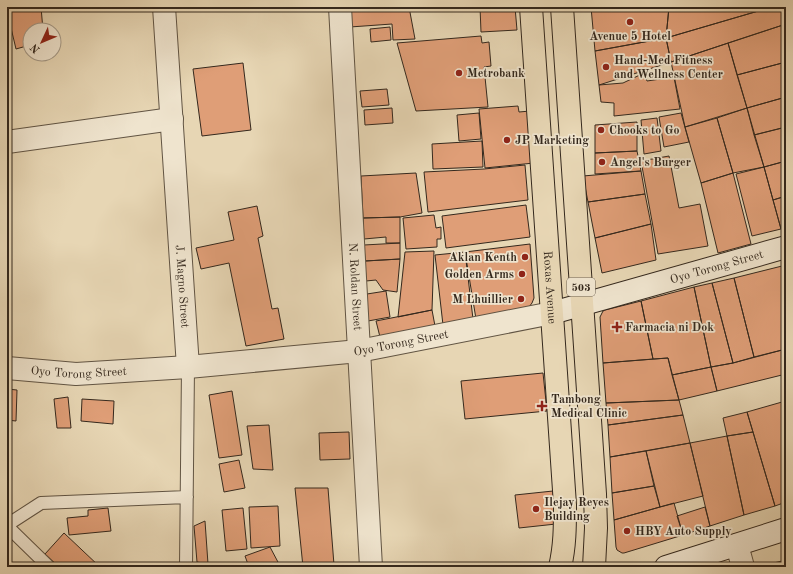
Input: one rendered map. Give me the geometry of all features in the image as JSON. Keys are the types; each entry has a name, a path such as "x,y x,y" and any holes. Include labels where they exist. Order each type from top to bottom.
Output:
{"main road":[{"name":"Roxas Avenue","path":"531,7 565,505 565,534 560,567"},
{"name":"503","path":"562,7 596,528 594,567"}],"street":[{"name":"J. Magno Street","path":"164,7 188,367"},
{"name":"N. Roldan Street","path":"340,7 371,567"},
{"path":"7,142 172,119"},
{"name":"Oyo Torong Street","path":"7,368 76,374 188,367 359,351 552,313 786,247"},
{"path":"666,567 786,529"},
{"path":"737,545 743,567"}],"lane":[{"name":"J. Magno Street","path":"186,567 188,367"},
{"path":"49,567 7,526 41,503 187,497"}],"building":[{"path":"7,7 41,7 42,22 22,22 22,47 16,49"},
{"path":"349,7 409,7 415,39 393,40 392,24 350,27"},
{"path":"480,7 515,7 517,30 481,32"},
{"name":"Avenue 5 Hotel","path":"591,7 669,7 666,38 595,51"},
{"path":"669,7 772,7 666,38"},
{"path":"772,7 786,7 786,24 671,62 666,38"},
{"path":"786,24 786,62 737,75 728,43"},
{"path":"390,27 391,40 371,42 370,29"},
{"path":"481,36 482,43 489,42 491,66 484,67 488,107 416,111 397,43"},
{"path":"666,38 671,62 599,85 595,51"},
{"path":"728,43 747,108 685,127 671,62"},
{"path":"786,62 786,97 747,108 737,75"},
{"path":"243,63 251,130 202,136 193,69"},
{"path":"644,73 647,81 674,77 680,109 614,116 614,103 601,102 599,85 623,83"},
{"path":"387,89 389,105 362,107 360,91"},
{"path":"786,97 786,127 754,135 747,108"},
{"path":"518,106 519,112 530,111 534,163 485,168 479,109"},
{"path":"392,108 393,123 365,125 364,110"},
{"path":"747,108 764,167 733,173 717,118"},
{"path":"479,113 481,139 459,141 457,115"},
{"path":"681,113 689,142 664,147 659,117"},
{"path":"657,118 661,151 644,154 641,120"},
{"path":"717,118 733,173 701,183 685,127"},
{"path":"637,122 637,151 595,153 595,125"},
{"path":"786,127 786,161 764,167 754,135"},
{"path":"482,141 483,167 433,169 432,144"},
{"path":"637,151 641,171 595,174 595,153"},
{"path":"669,156 679,208 700,204 708,246 658,254 641,161"},
{"path":"786,161 786,196 773,200 764,167"},
{"path":"525,165 528,200 428,212 424,172"},
{"path":"764,167 781,229 752,236 736,174"},
{"path":"641,171 645,194 588,202 583,176"},
{"path":"416,173 422,213 400,217 363,218 361,176"},
{"path":"733,173 751,244 718,253 701,183"},
{"path":"645,194 651,224 595,238 588,202"},
{"path":"786,196 786,228 781,229 773,200"},
{"path":"526,205 530,237 446,248 442,216"},
{"path":"257,206 263,236 258,238 272,309 278,308 284,339 246,346 229,263 201,269 196,248 234,240 228,212"},
{"path":"434,215 436,228 441,227 441,239 437,239 437,247 406,249 403,218"},
{"path":"400,217 400,243 386,243 386,237 364,239 363,218"},
{"path":"651,224 656,260 602,273 595,238"},
{"path":"400,243 400,259 365,261 364,245"},
{"path":"530,244 534,298 532,303 529,307 476,319 465,252"},
{"path":"434,251 432,310 398,317 405,252"},
{"path":"465,252 473,319 443,325 435,255"},
{"path":"400,259 397,292 383,290 376,280 366,281 365,261"},
{"path":"786,265 786,349 754,357 734,278"},
{"path":"734,278 754,357 733,363 712,283"},
{"path":"712,283 733,363 711,367 694,287"},
{"path":"694,287 711,367 672,375 668,358 653,359 641,301"},
{"path":"386,291 390,317 368,321 367,294"},
{"path":"641,301 653,359 603,363 600,317 603,311"},
{"path":"432,310 435,326 380,337 376,321"},
{"path":"786,349 786,374 717,391 711,367 733,363"},
{"path":"668,358 679,400 606,403 603,363"},
{"path":"711,367 717,391 679,400 672,375"},
{"path":"543,373 547,411 465,419 461,381"},
{"path":"7,389 17,390 16,421 7,420"},
{"path":"232,391 242,455 219,458 209,395"},
{"path":"68,397 71,428 57,428 54,399"},
{"path":"82,399 114,401 113,424 81,421"},
{"path":"679,400 683,415 608,425 606,403"},
{"path":"786,401 786,416 782,402"},
{"path":"782,402 786,416 786,502 775,506 747,412"},
{"path":"747,412 753,432 727,436 723,418"},
{"path":"683,415 690,443 610,457 608,425"},
{"path":"269,425 273,470 253,469 247,426"},
{"path":"349,432 350,459 320,460 319,433"},
{"path":"753,432 775,506 744,515 727,436"},
{"path":"727,436 744,515 710,526 690,443"},
{"path":"690,443 703,496 660,507 646,451"},
{"path":"646,451 654,486 612,493 610,457"},
{"path":"239,460 245,488 224,492 219,464"},
{"path":"654,486 660,507 614,520 612,493"},
{"path":"295,488 328,488 334,565 303,567"},
{"name":"Ilejay Reyes Building","path":"553,491 556,524 519,528 515,495"},
{"path":"674,503 683,535 624,553 617,550 614,520"},
{"path":"278,506 280,546 251,548 249,507"},
{"path":"705,507 710,526 683,535 677,516"},
{"path":"108,508 111,531 69,535 67,518 88,516 88,510"},
{"path":"243,508 247,549 226,551 222,510"},
{"path":"205,521 208,564 197,562 194,526"},
{"path":"64,533 100,567 59,567 45,554"},
{"path":"270,547 279,564 268,567 249,567 245,556"},
{"path":"786,560 786,567 757,567"},
{"path":"334,565 334,567 315,567"}],"place":[{"name":"Avenue 5 Hotel","path":"630,22"},
{"name":"Hand-Med Fitness and Wellness Center","path":"606,67"},
{"name":"Metrobank","path":"459,73"},
{"name":"Chooks to Go","path":"601,130"},
{"name":"JP Marketing","path":"507,140"},
{"name":"Angel's Burger","path":"602,162"},
{"name":"Aklan Kenth","path":"525,257"},
{"name":"Golden Arms","path":"522,274"},
{"name":"M Lhuillier","path":"521,299"},
{"name":"Farmacia ni Dok","path":"617,327"},
{"name":"Tambong Medical Clinic","path":"542,406"},
{"name":"Ilejay Reyes Building","path":"536,509"},
{"name":"HBY Auto Supply","path":"627,531"}]}
